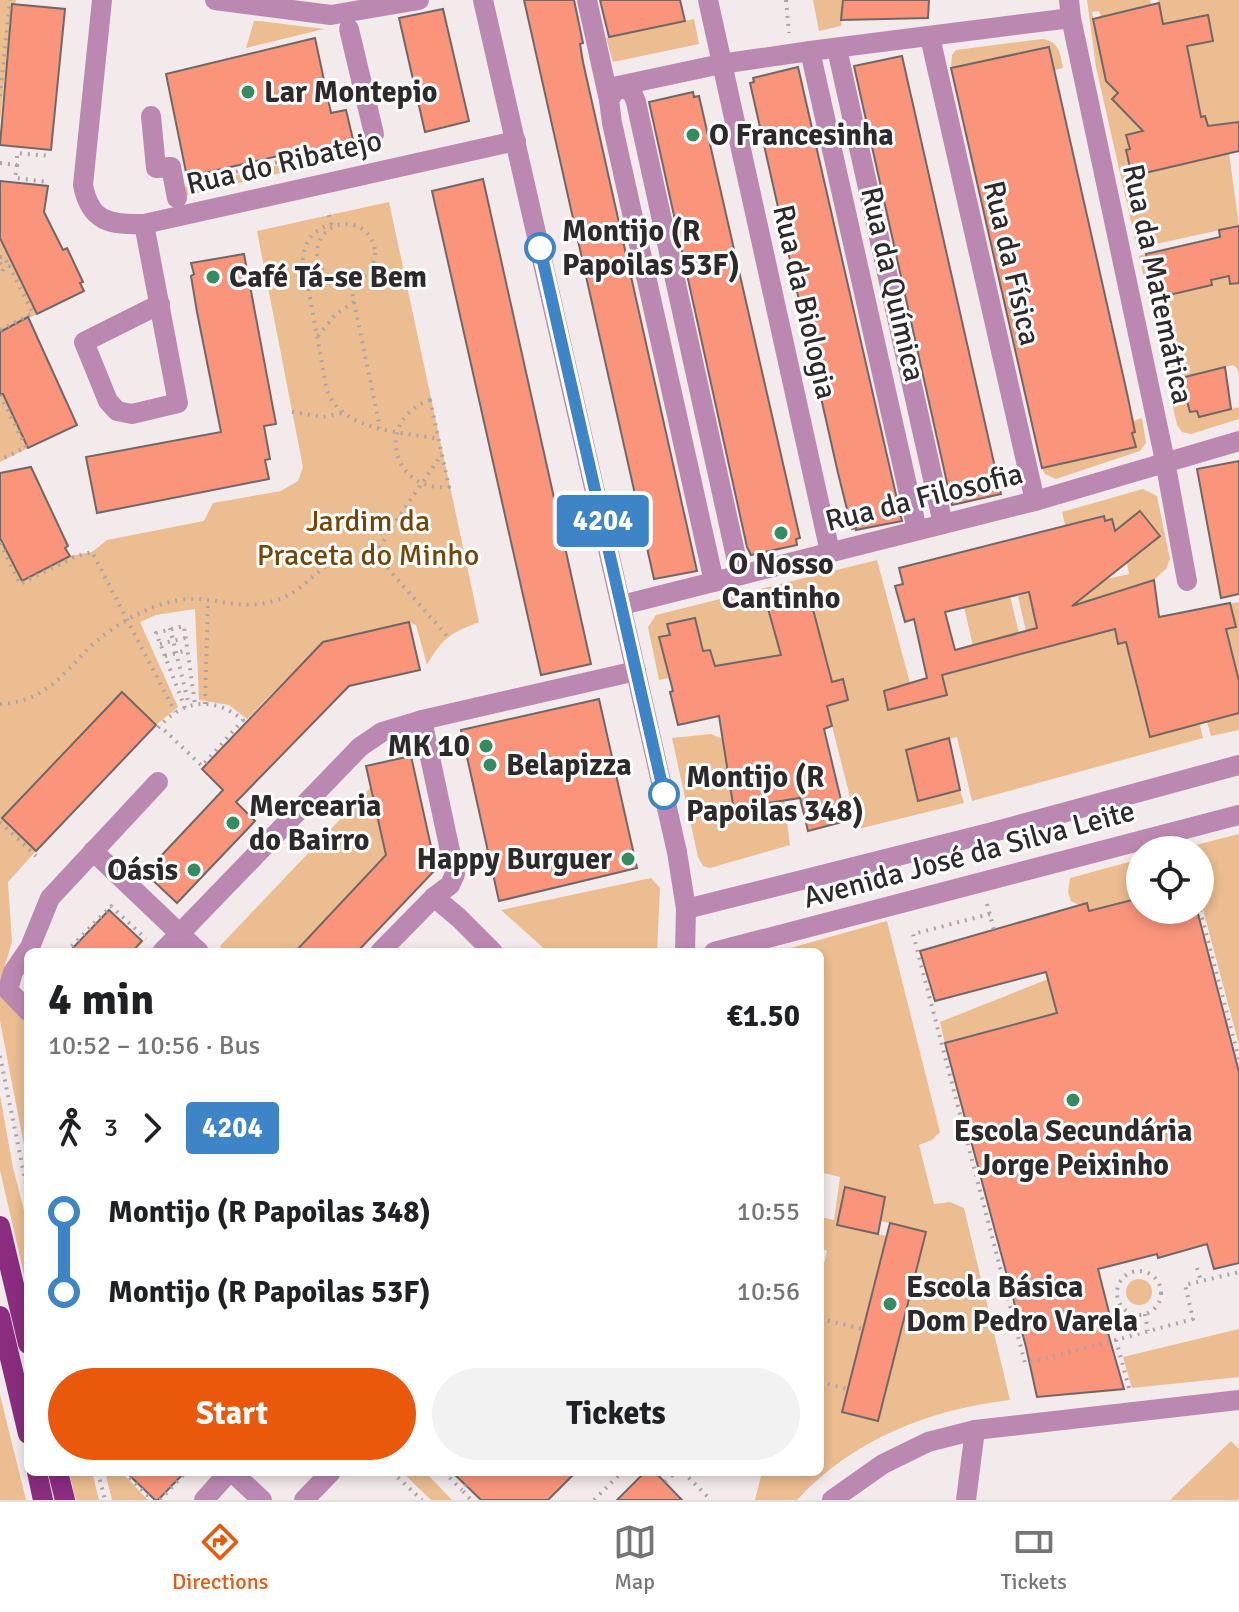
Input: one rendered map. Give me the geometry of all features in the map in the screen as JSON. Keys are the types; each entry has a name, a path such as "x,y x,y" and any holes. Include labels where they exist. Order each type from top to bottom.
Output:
{"main road":[{"path":"0,1226 24,1327"},
{"path":"0,1316 24,1417"},
{"path":"38,1476 43,1500"},
{"path":"59,1476 65,1500"}],"street":[{"name":"Rua do Ribatejo","path":"102,0 83,185 86,203 98,216 110,222 144,224 516,141"},
{"path":"215,0 331,15 366,5 419,0"},
{"path":"483,0 677,852 686,909 685,948"},
{"path":"587,0 600,58 613,93 660,341 714,582"},
{"name":"Rua da Biologia","path":"708,0 830,552"},
{"path":"613,93 721,64 930,37 1070,9"},
{"name":"Rua da Matemática","path":"1070,9 1165,461 1187,581"},
{"path":"349,29 374,134"},
{"name":"Rua da Física","path":"930,37 1035,501"},
{"path":"837,49 943,524"},
{"name":"Rua da Química","path":"810,51 917,530"},
{"path":"613,93 632,92 636,102 740,575"},
{"path":"151,116 156,168 171,167 183,190"},
{"path":"144,224 160,304 178,403 132,414 117,411 108,401 84,342 160,304"},
{"path":"865,296 870,288 881,284 891,286"},
{"path":"660,341 669,333 687,334"},
{"name":"Rua da Filosofia","path":"622,605 1035,501 1239,441"},
{"path":"157,948 180,934 360,747 382,732 636,671"},
{"path":"387,945 450,885 455,874 422,720"},
{"name":"Avenida José da Silva Leite","path":"686,909 989,833 1239,765"},
{"path":"29,948 50,898 158,782"},
{"name":"Avenida José da Silva Leite","path":"729,948 1239,815"},
{"path":"93,851 195,948"},
{"path":"434,897 489,948"},
{"path":"24,956 13,972 8,990 24,1007"},
{"path":"832,1500 883,1464 928,1442 975,1430 1239,1400"},
{"path":"966,1500 975,1430"},
{"path":"204,1500 227,1476"},
{"path":"235,1476 262,1500"},
{"path":"304,1500 327,1476"}],"path":[{"path":"0,96 10,0"},
{"path":"786,0 790,36"},
{"path":"48,182 15,178 17,153 50,156"},
{"path":"183,190 312,154 313,162 325,159"},
{"path":"0,163 17,165"},
{"path":"329,215 333,226"},
{"path":"333,226 321,239 317,258 326,275 334,280 350,282 362,278 369,271 375,253 373,244 362,229 353,225 333,226 317,229 307,240 304,250 316,338 333,405 347,418 438,439"},
{"path":"0,260 4,257 6,267 33,313 0,330"},
{"path":"0,276 6,267"},
{"path":"350,282 380,428"},
{"path":"316,338 336,314 354,302"},
{"path":"0,395 26,447 0,460"},
{"path":"430,400 438,439 449,487 435,488 421,484 409,476 396,452 398,431 408,413 430,400"},
{"path":"292,412 323,417 342,413"},
{"path":"376,555 442,454"},
{"path":"0,543 20,584 74,557 92,552 175,712"},
{"path":"0,704 23,701 58,682 85,651 129,619 155,607 181,599 259,605 296,591 324,566 343,557 376,555 447,636"},
{"path":"205,704 208,601"},
{"path":"185,704 156,633 170,628 184,626 195,702"},
{"path":"170,628 185,689 185,704"},
{"path":"160,644 186,638"},
{"path":"165,656 188,650"},
{"path":"170,669 190,663"},
{"path":"174,679 191,675"},
{"path":"178,691 193,687"},
{"path":"195,702 228,708 243,720 202,766 159,727 185,704 195,702"},
{"path":"0,822 36,856"},
{"path":"985,898 994,930"},
{"path":"70,948 111,906 154,948"},
{"path":"990,914 913,934 1025,1363 1193,1319 1185,1285 1239,1272"},
{"path":"1204,924 1239,1060"},
{"path":"0,1056 24,1174"},
{"path":"1197,1268 1201,1281"},
{"path":"1135,1271 1150,1274 1159,1284 1158,1305 1145,1314 1127,1312 1118,1301 1117,1293 1122,1279 1135,1271"},
{"path":"1145,1314 1148,1331"},
{"path":"824,1320 863,1329"},
{"path":"1116,1340 1129,1388"},
{"path":"824,1383 848,1389"},
{"path":"99,1476 105,1500"},
{"path":"128,1476 152,1500"},
{"path":"160,1500 182,1476"},
{"path":"396,1476 422,1500"},
{"path":"449,1476 464,1488 471,1500"},
{"path":"594,1500 618,1476"},
{"path":"665,1482 672,1476"},
{"path":"687,1476 711,1500"}],"green space":[{"path":"0,0 16,0 12,5 0,122"},
{"path":"813,0 843,0 841,26 819,31"},
{"path":"1087,0 1150,0 1151,5 1101,17 1099,11 1092,12 1103,64 1169,50 1158,0 1239,0 1239,122 1225,124 1239,226 1137,248 1096,67"},
{"path":"694,19 699,44 613,62 606,38"},
{"path":"254,21 259,21 324,29 246,48"},
{"path":"1042,39 1055,45 1063,68 1051,71 973,63 951,68 952,55 956,50"},
{"path":"288,163 289,171 185,196 184,187"},
{"name":"Jardim da Praceta do Minho","path":"389,202 479,622 448,638 427,665 416,625 409,622 323,642 247,719 229,705 199,700 195,609 156,615 140,622 178,707 156,725 123,693 3,818 36,851 8,882 12,942 0,982 0,538 22,581 70,556 92,552 107,540 204,521 213,503 281,491 298,481 303,467 257,231"},
{"path":"0,238 37,314 0,332"},
{"path":"1146,254 1156,297 1212,285 1211,280 1239,268 1239,375 1233,365 1177,380 1182,402 1187,401 1199,417 1239,407 1239,419 1191,434 1182,432 1177,425 1139,256"},
{"path":"0,387 28,448 0,462"},
{"path":"1142,418 1146,443 1140,451 1056,479 1045,474 1042,468 1135,447 1133,421"},
{"path":"1143,489 1157,496 1170,559 1166,569 1154,580 1123,590 1115,629 1118,643 1178,639 1171,614 1239,602 1239,681 1234,661 1196,710 1203,738 972,801 957,737 906,750 918,801 960,790 964,803 858,829 827,706 848,700 843,679 808,688 824,653 809,594 767,605 783,663 779,694 770,657 715,668 710,650 703,651 695,618 668,624 670,635 660,637 693,673 659,680 648,627 656,615 877,560 910,683 1093,635 1088,615 1026,631 1018,596 1068,583 1056,528 1065,525 1062,512","holes":["1140,511 1160,536 1127,563 1129,574 1102,580 1088,519 1103,515 1105,521 1112,520 1115,531"]},
{"path":"1010,596 1019,633 973,646 964,607"},
{"path":"1239,713 1239,730 1211,736 1207,722"},
{"path":"711,734 723,739 756,805 781,775 790,845 710,868 703,866 698,857 672,738"},
{"path":"370,788 386,855 299,948 220,946"},
{"path":"1239,834 1239,1045 1207,924 1214,924 1214,840"},
{"path":"1126,863 1126,901 1119,903 1130,1068 1087,903 1079,905 1071,901 1068,892 1070,878"},
{"path":"651,878 660,888 657,948 544,948 501,910"},
{"name":"Escola Básica Dom Pedro Varela","path":"887,921 940,1132 932,1140 919,1145 934,1204 950,1202 964,1208 1010,1400 951,1411 894,1431 867,1444 824,1475 824,1264 827,1251 824,1250 824,1218 834,1220 840,1177 824,1173 824,948 790,948","holes":["845,1188 885,1197 881,1221 926,1233 878,1421 842,1411 887,1236 837,1225"]},
{"path":"1048,979 1057,1013 945,1043 940,1022"},
{"path":"0,995 24,1019 24,1145 0,1021"},
{"path":"0,1095 24,1211 24,1275 0,1170"},
{"path":"1139,1279 1148,1283 1152,1292 1148,1301 1139,1305 1130,1301 1126,1292 1130,1283"},
{"path":"1239,1329 1239,1377 1132,1388 1123,1357"},
{"path":"0,1395 26,1500 0,1500"},
{"path":"1231,1441 1239,1449 1237,1500 1170,1500"},
{"path":"70,1476 93,1476 99,1500 76,1500"},
{"path":"106,1476 125,1476 148,1500 112,1500"},
{"path":"406,1476 429,1476 452,1500 431,1500"},
{"name":"Escola Básica Dom Pedro Varela","path":"761,1476 823,1476 797,1500 755,1500"}],"building":[{"path":"524,0 574,0 583,43 580,44 583,62 697,571 654,579"},
{"path":"600,0 680,0 685,21 609,37"},
{"path":"843,0 929,0 928,18 841,20"},
{"path":"1159,3 1163,24 1208,15 1213,41 1187,46 1201,117 1205,116 1208,126 1239,122 1239,151 1132,176 1126,135 1143,131 1112,99 1118,93 1106,81 1093,19"},
{"path":"12,4 65,9 51,150 0,145"},
{"path":"443,9 469,121 425,132 399,18"},
{"name":"Lar Montepio","path":"315,38 331,113 346,110 355,148 316,157 313,148 187,177 166,74"},
{"path":"1049,47 1127,393 1136,447 1042,468 951,68"},
{"path":"902,56 1001,494 952,505 854,66"},
{"path":"798,67 902,521 856,530 852,529 838,473 750,83 754,82 753,78"},
{"path":"693,92 694,97 699,96 800,538 796,539 797,545 751,555 649,102"},
{"path":"483,179 591,664 541,675 432,191"},
{"path":"0,181 48,186 44,212 63,250 67,248 84,291 37,314 0,238"},
{"path":"1239,226 1239,283 1230,284 1229,276 1211,280 1212,285 1156,298 1146,254 1220,237 1219,230"},
{"path":"244,254 276,424 264,426 270,459 265,460 269,479 97,513 86,457 221,432 197,312 191,263"},
{"path":"28,317 77,425 28,448 3,394 0,394 0,332"},
{"path":"1225,367 1231,409 1199,417 1197,411 1190,412 1187,401 1182,402 1177,379"},
{"path":"1239,461 1239,594 1221,598 1197,469"},
{"path":"31,467 70,556 22,581 0,538 0,473"},
{"path":"1140,511 1160,536 1072,606 1154,580 1159,617 1230,603 1236,627 1226,629 1239,681 1239,713 1150,737 1126,642 1118,644 1115,629 942,675 947,695 888,710 884,691 927,678 914,619 905,622 895,586 903,584 899,568 1104,516 1105,521 1112,519 1115,531","holes":["1029,592 1037,628 955,650 945,612"]},
{"path":"809,594 832,682 843,679 848,700 827,706 832,726 824,729 846,821 808,831 800,798 756,805 757,813 735,817 719,716 678,725 659,637 670,635 667,624 695,618 703,651 710,650 715,666 781,655 767,605"},
{"path":"409,622 420,670 349,686 236,802 255,821 177,903 145,873 223,790 202,769 323,642"},
{"path":"122,692 156,725 36,851 2,818"},
{"path":"599,699 637,868 499,901 461,730"},
{"path":"949,738 960,790 918,801 906,750"},
{"path":"411,756 436,869 361,948 299,948 386,855 366,766"},
{"name":"Escola Secundária Jorge Peixinho","path":"1126,902 1126,924 1201,924 1239,1072 1239,1263 1214,1269 1207,1244 1158,1258 1157,1254 1098,1269 1112,1324 1106,1326 1124,1389 1037,1397 945,1043 1057,1013 1046,972 935,1001 920,951 1087,903 1089,911"},
{"path":"109,910 142,941 136,948 73,948"},
{"path":"845,1187 885,1197 878,1234 837,1225"},
{"path":"890,1223 926,1232 878,1421 842,1412"},
{"path":"130,1476 181,1476 158,1500"},
{"path":"456,1476 572,1476 548,1500 481,1500"},
{"path":"641,1476 659,1476 682,1500 617,1500"}],"bus line":[{"name":"4204","path":"540,248 664,794"}],"place":[{"name":"Lar Montepio","path":"248,92"},
{"name":"O Francesinha","path":"693,135"},
{"name":"Montijo (R Papoilas 53F)","path":"540,248"},
{"name":"Café Tá-se Bem","path":"213,277"},
{"name":"O Nosso Cantinho","path":"781,533"},
{"name":"MK 10","path":"486,746"},
{"name":"Belapizza","path":"490,765"},
{"name":"Montijo (R Papoilas 348)","path":"664,794"},
{"name":"Mercearia do Bairro","path":"233,823"},
{"name":"Happy Burguer","path":"628,859"},
{"name":"Oásis","path":"194,870"},
{"name":"Escola Secundária Jorge Peixinho","path":"1073,1100"},
{"name":"Escola Básica Dom Pedro Varela","path":"890,1304"}]}
